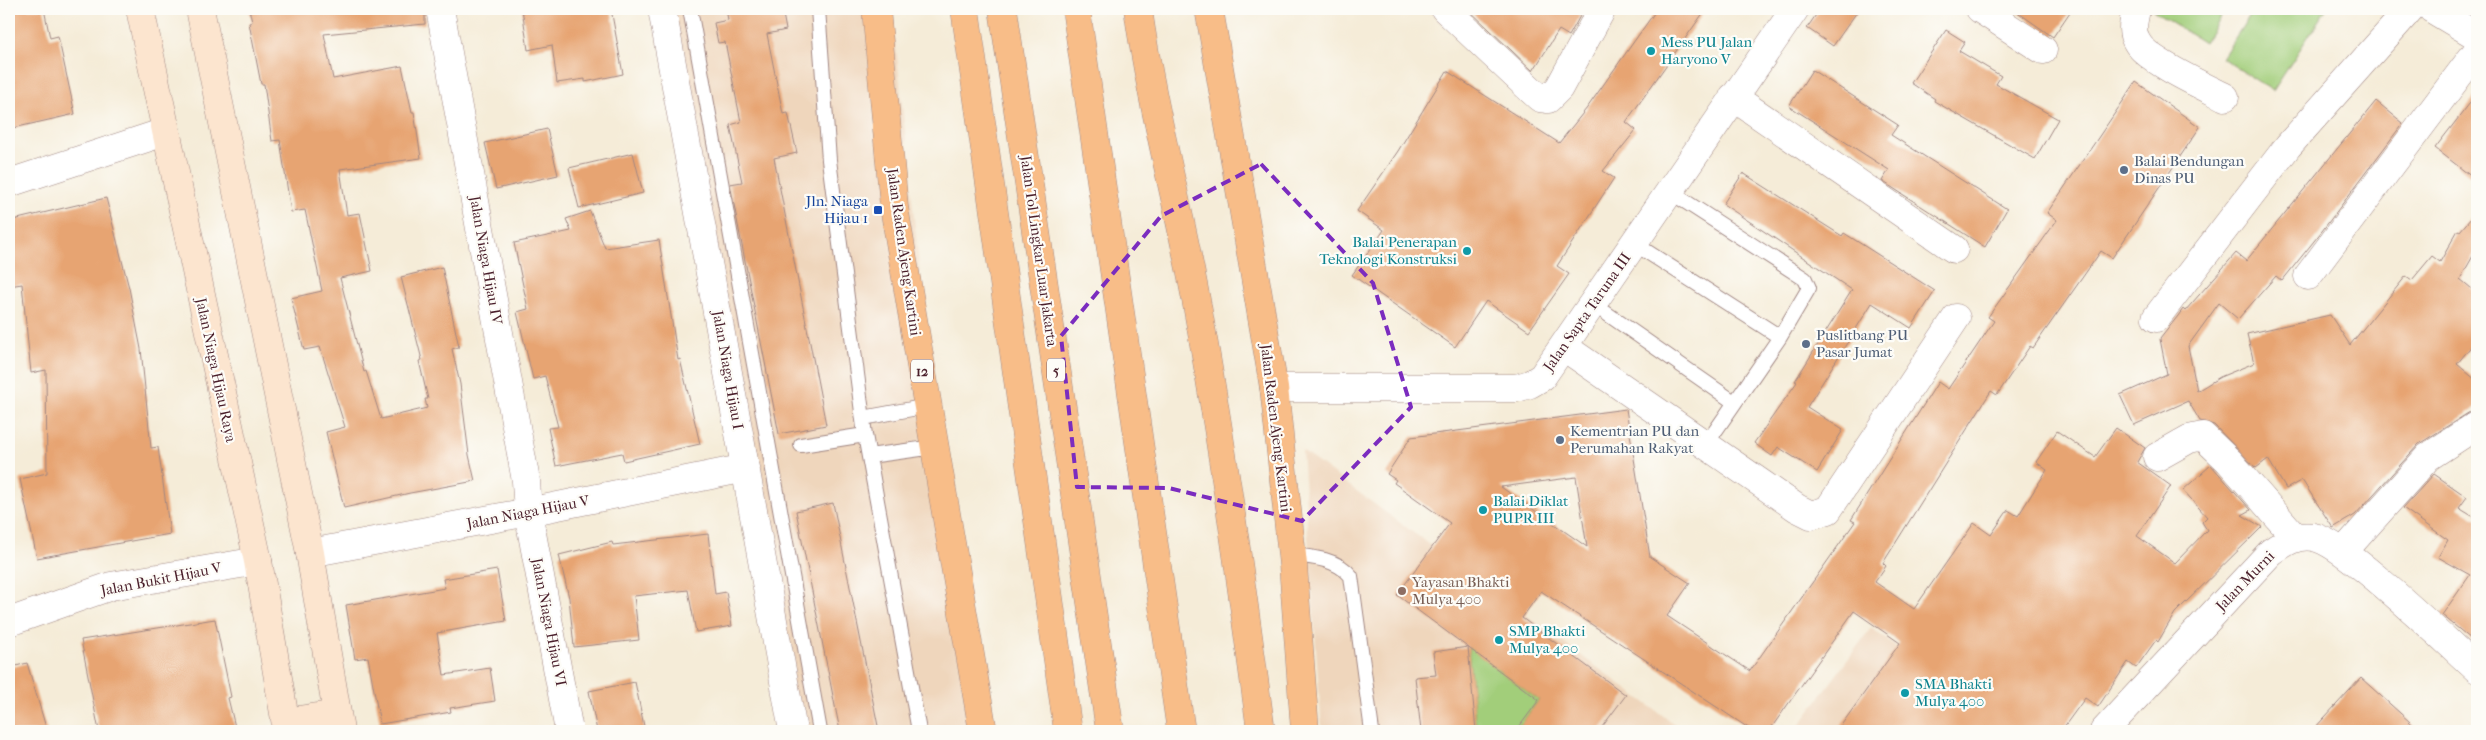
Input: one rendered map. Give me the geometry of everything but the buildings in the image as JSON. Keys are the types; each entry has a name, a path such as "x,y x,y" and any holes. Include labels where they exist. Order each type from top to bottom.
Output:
{"highway":[{"name":"Jalan Raden Ajeng Kartini","path":"876,9 894,207 983,731"},
{"path":"965,9 1068,731"},
{"name":"Jalan Tol Lingkar Luar Jakarta","path":"1003,9 1110,731"},
{"path":"1076,9 1181,731"},
{"path":"1138,9 1144,53 1197,304 1232,512 1261,731"},
{"name":"Jalan Raden Ajeng Kartini","path":"1209,9 1274,388 1292,555 1305,731"}],"street":[{"name":"Jalan Niaga Hijau Raya","path":"140,9 258,561 286,727"},
{"path":"200,9 310,553 338,723 286,727"},
{"name":"Jalan Niaga Hijau IV","path":"440,9 526,481 528,512"},
{"name":"Jalan Niaga Hijau I","path":"662,9 793,731"},
{"path":"1445,9 1540,98 1548,99 1559,88 1602,9"},
{"name":"Jalan Sapta Taruna III","path":"1274,388 1517,388 1530,384 1542,377 1634,244 1668,191 1795,9"},
{"path":"1980,9 2043,50"},
{"path":"2136,9 2132,29 2137,44 2154,59 2225,97"},
{"path":"2156,318 2288,146 2410,9"},
{"path":"2432,9 2477,36"},
{"path":"2308,276 2477,51"},
{"path":"1733,97 1954,249"},
{"path":"9,184 165,132"},
{"path":"1564,346 1797,508 1811,515 1828,510 1956,318"},
{"path":"2344,551 2428,456 2477,425"},
{"path":"2157,456 2188,439 2203,436 2229,461 2296,538 2315,536 2344,551 2477,669"},
{"name":"Jalan Niaga Hijau V","path":"310,553 746,468"},
{"name":"Jalan Niaga Hijau VI","path":"528,512 570,731"},
{"name":"Jalan Murni","path":"2104,731 2271,552 2296,538"},
{"name":"Jalan Bukit Hijau V","path":"9,622 111,586 258,561"}],"lane":[{"path":"690,9 820,731"},
{"path":"818,9 829,160 865,435 919,731"},
{"path":"1668,191 1805,279 1809,288 1805,298 1707,444"},
{"path":"1634,244 1780,336"},
{"path":"1593,304 1734,402"},
{"path":"863,418 928,406"},
{"path":"801,445 865,435"},
{"path":"869,456 935,447"},
{"path":"1292,555 1335,563 1344,568 1351,576 1372,731"}],"highlighted area":[{"path":"1261,164 1373,283 1411,407 1302,521 1169,488 1077,487 1061,336 1161,216"}],"shaded area":[{"path":"670,9 892,9 968,731 797,731"},
{"name":"Yayasan Bhakti Mulya 400","path":"1302,451 1684,731 1322,731"},
{"path":"1871,628 2010,731 1795,731"}],"green space":[{"path":"2154,9 2226,9 2204,43"},
{"path":"2254,9 2326,9 2273,91 2222,58"},
{"path":"1468,647 1539,700 1516,731 1476,731"}],"place":[{"name":"Mess PU Jalan Haryono V","path":"1651,51"},
{"name":"Balai Bendungan Dinas PU","path":"2124,170"},
{"name":"Jln. Niaga Hijau 1","path":"878,210"},
{"name":"Balai Penerapan Teknologi Konstruksi","path":"1467,251"},
{"name":"Puslitbang PU Pasar Jumat","path":"1806,344"},
{"name":"Kementrian PU dan Perumahan Rakyat","path":"1560,440"},
{"name":"Balai Diklat PUPR III","path":"1483,510"},
{"name":"Yayasan Bhakti Mulya 400","path":"1402,591"},
{"name":"SMP Bhakti Mulya 400","path":"1499,640"},
{"name":"SMA Bhakti Mulya 400","path":"1905,693"}]}
